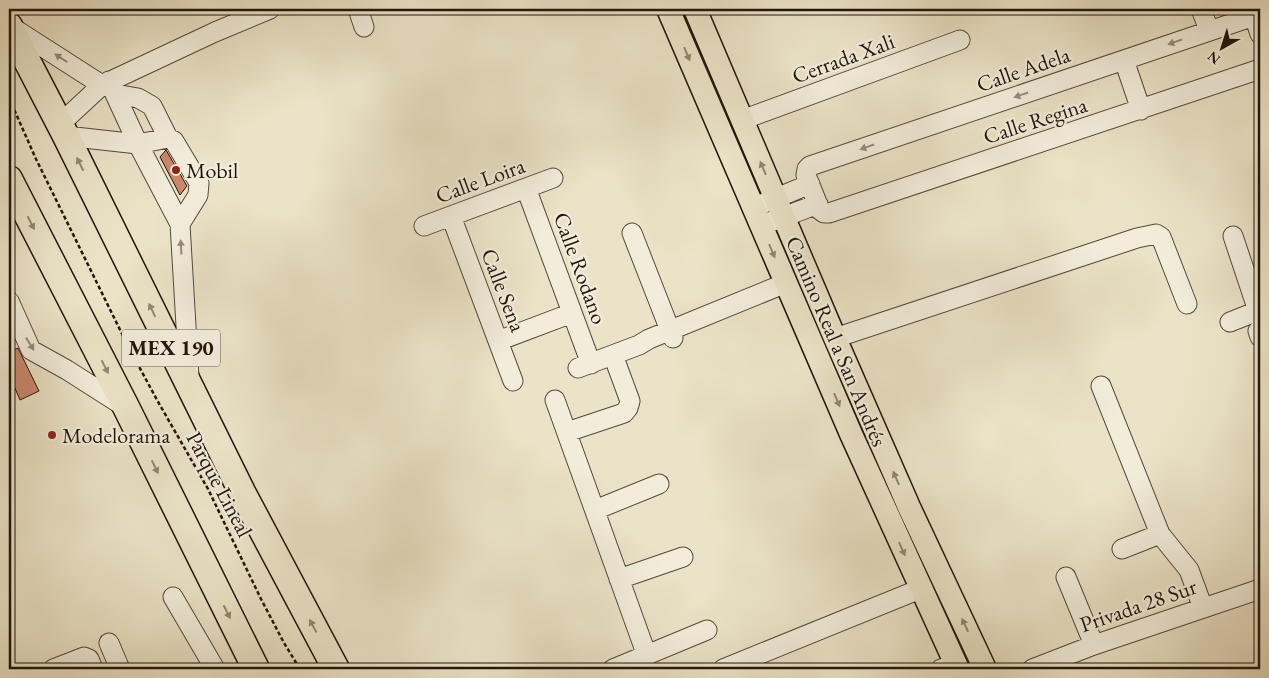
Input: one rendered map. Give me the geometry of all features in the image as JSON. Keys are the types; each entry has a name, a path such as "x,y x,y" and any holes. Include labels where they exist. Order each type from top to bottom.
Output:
{"highway":[{"name":"MEX 190","path":"9,26 63,130 242,492 336,669"},
{"name":"MEX 190","path":"9,180 126,407 256,669"}],"main road":[{"name":"Camino Real a San Andrés","path":"668,9 920,588 951,668"},
{"name":"Camino Real a San Andrés","path":"696,9 779,208 909,507 985,669"}],"street":[{"path":"63,130 108,87 206,36 270,9"},
{"path":"358,9 364,27"},
{"path":"1201,9 1209,30"},
{"path":"1253,12 1260,34"},
{"name":"Calle Adela","path":"779,208 809,177 810,166 1124,60 1209,30 1253,12"},
{"path":"9,26 108,87 138,98 152,106 168,138 174,141 199,183 198,195 180,224"},
{"name":"Cerrada Xali","path":"742,120 960,40"},
{"path":"1124,60 1140,110"},
{"name":"Calle Regina","path":"779,208 821,208 829,214 1260,69"},
{"path":"108,87 180,224 189,383"},
{"path":"63,130 138,144 168,138"},
{"path":"809,177 821,208"},
{"name":"Calle Loira","path":"424,226 553,178"},
{"name":"Calle Rodano","path":"526,188 572,313 584,366 613,355"},
{"path":"758,216 779,208"},
{"name":"Calle Sena","path":"451,216 513,381"},
{"path":"632,233 672,334"},
{"path":"835,338 1137,238 1156,234 1162,237 1188,304"},
{"path":"1230,322 1259,310 1233,236"},
{"path":"567,432 624,413 628,408 630,401 613,355 640,345 653,346 672,334 788,287"},
{"path":"9,301 32,350 126,407"},
{"path":"498,341 572,313"},
{"path":"1101,386 1160,534 1189,570 1203,608"},
{"path":"555,400 647,656"},
{"path":"595,510 660,484"},
{"path":"1122,549 1160,534"},
{"path":"619,579 684,557"},
{"path":"1066,577 1094,645"},
{"path":"722,669 763,662 920,588"},
{"name":"Privada 28 Sur","path":"1032,669 1094,645 1260,589"},
{"path":"173,597 215,669"},
{"path":"613,669 708,630"},
{"path":"109,643 120,669"},
{"path":"53,669 84,657 89,660 93,669"}],"path":[{"name":"Parque Lineal","path":"9,98 36,159 128,346 208,489 266,608 300,669"}],"building":[{"path":"166,150 187,186 180,195 160,157"},
{"path":"18,348 39,391 20,400 9,374 9,352"}],"place":[{"name":"Mobil","path":"176,170"},
{"name":"Modelorama","path":"52,435"}]}
